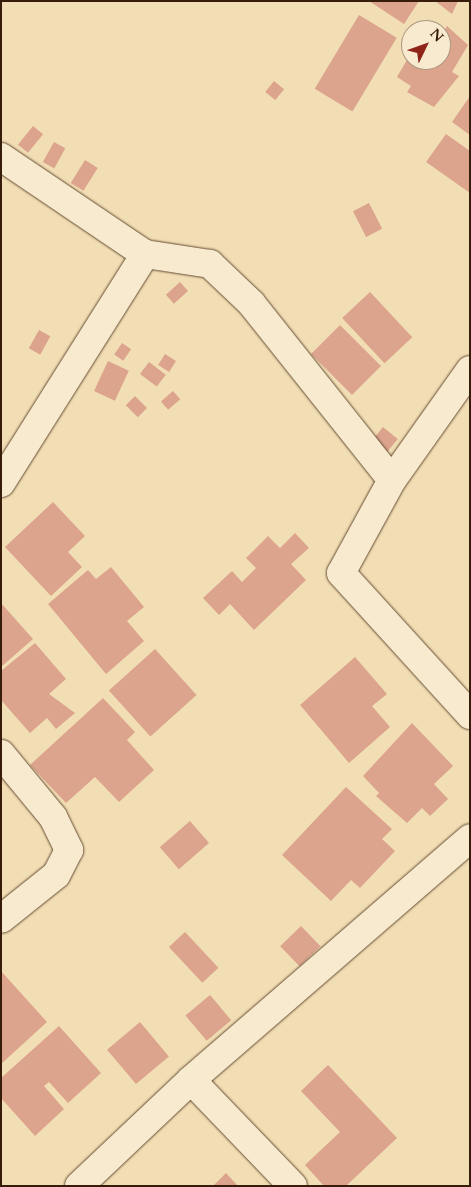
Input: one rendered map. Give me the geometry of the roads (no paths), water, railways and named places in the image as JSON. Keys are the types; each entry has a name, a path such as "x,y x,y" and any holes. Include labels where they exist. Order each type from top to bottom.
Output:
{"street":[{"path":"1,158 144,254 210,264 251,304 392,480"},
{"path":"1,483 144,254"},
{"path":"470,370 392,480 341,573 470,715"},
{"path":"1,754 53,817 69,850 56,875 1,919"},
{"path":"79,1186 191,1080 470,838"},
{"path":"191,1080 293,1186"}]}
